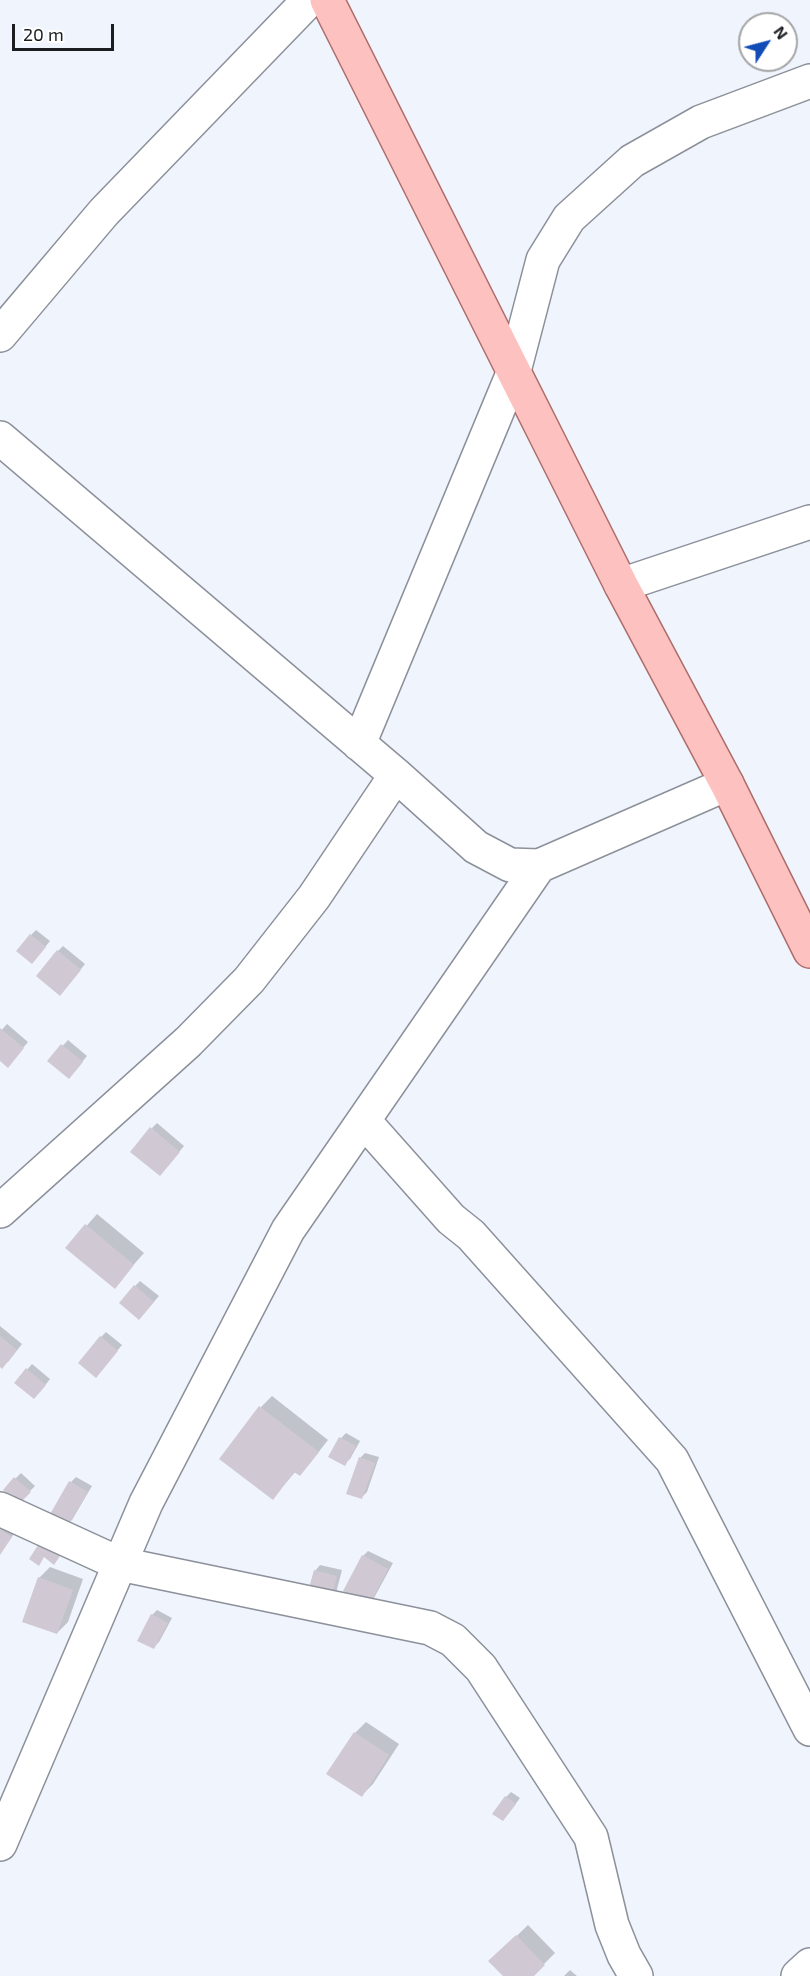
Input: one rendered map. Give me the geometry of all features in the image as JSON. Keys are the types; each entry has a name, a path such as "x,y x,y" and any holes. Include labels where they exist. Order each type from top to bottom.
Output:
{"main road":[{"path":"327,0 621,585 727,784 810,951"}],"street":[{"path":"0,335 104,212 309,0"},
{"path":"359,744 514,371 543,260 569,218 632,161 701,122 810,81"},
{"path":"0,438 396,775 476,848 510,865 539,866 727,784"},
{"path":"621,585 810,522"},
{"path":"0,1211 188,1042 249,980 314,897 396,775"},
{"path":"0,1844 146,1503 288,1230 539,866"},
{"path":"364,1121 451,1219 471,1235 672,1460 810,1729"},
{"path":"0,1509 120,1564 430,1628 453,1640 481,1668 591,1836 612,1925 624,1955 636,1976"},
{"path":"798,1976 810,1965"}],"building":[{"path":"30,934 46,947 32,964 16,951"},
{"path":"57,950 81,970 60,996 36,976"},
{"path":"0,1028 24,1048 8,1068 0,1061"},
{"path":"61,1044 83,1062 69,1079 47,1061"},
{"path":"150,1127 180,1152 160,1176 130,1152"},
{"path":"85,1224 134,1265 115,1289 65,1248"},
{"path":"134,1285 154,1302 139,1320 119,1303"},
{"path":"0,1336 17,1350 2,1369 0,1367"},
{"path":"100,1336 118,1351 96,1378 78,1363"},
{"path":"26,1368 46,1385 34,1399 14,1383"},
{"path":"259,1406 319,1452 300,1476 294,1472 273,1500 219,1459"},
{"path":"339,1437 356,1446 345,1466 328,1457"},
{"path":"359,1457 375,1463 362,1499 346,1494"},
{"path":"14,1477 31,1492 19,1504 3,1490"},
{"path":"69,1481 88,1492 67,1527 49,1516"},
{"path":"0,1529 12,1537 0,1555"},
{"path":"42,1539 62,1553 54,1565 44,1557 39,1566 29,1559"},
{"path":"362,1555 388,1569 369,1605 343,1591"},
{"path":"314,1570 337,1576 331,1600 307,1595"},
{"path":"38,1577 73,1590 57,1634 22,1622"},
{"path":"151,1614 168,1623 154,1649 137,1641"},
{"path":"354,1732 389,1755 362,1797 326,1774"},
{"path":"505,1796 516,1804 503,1821 492,1814"},
{"path":"516,1935 545,1965 534,1976 503,1976 488,1961"}]}
